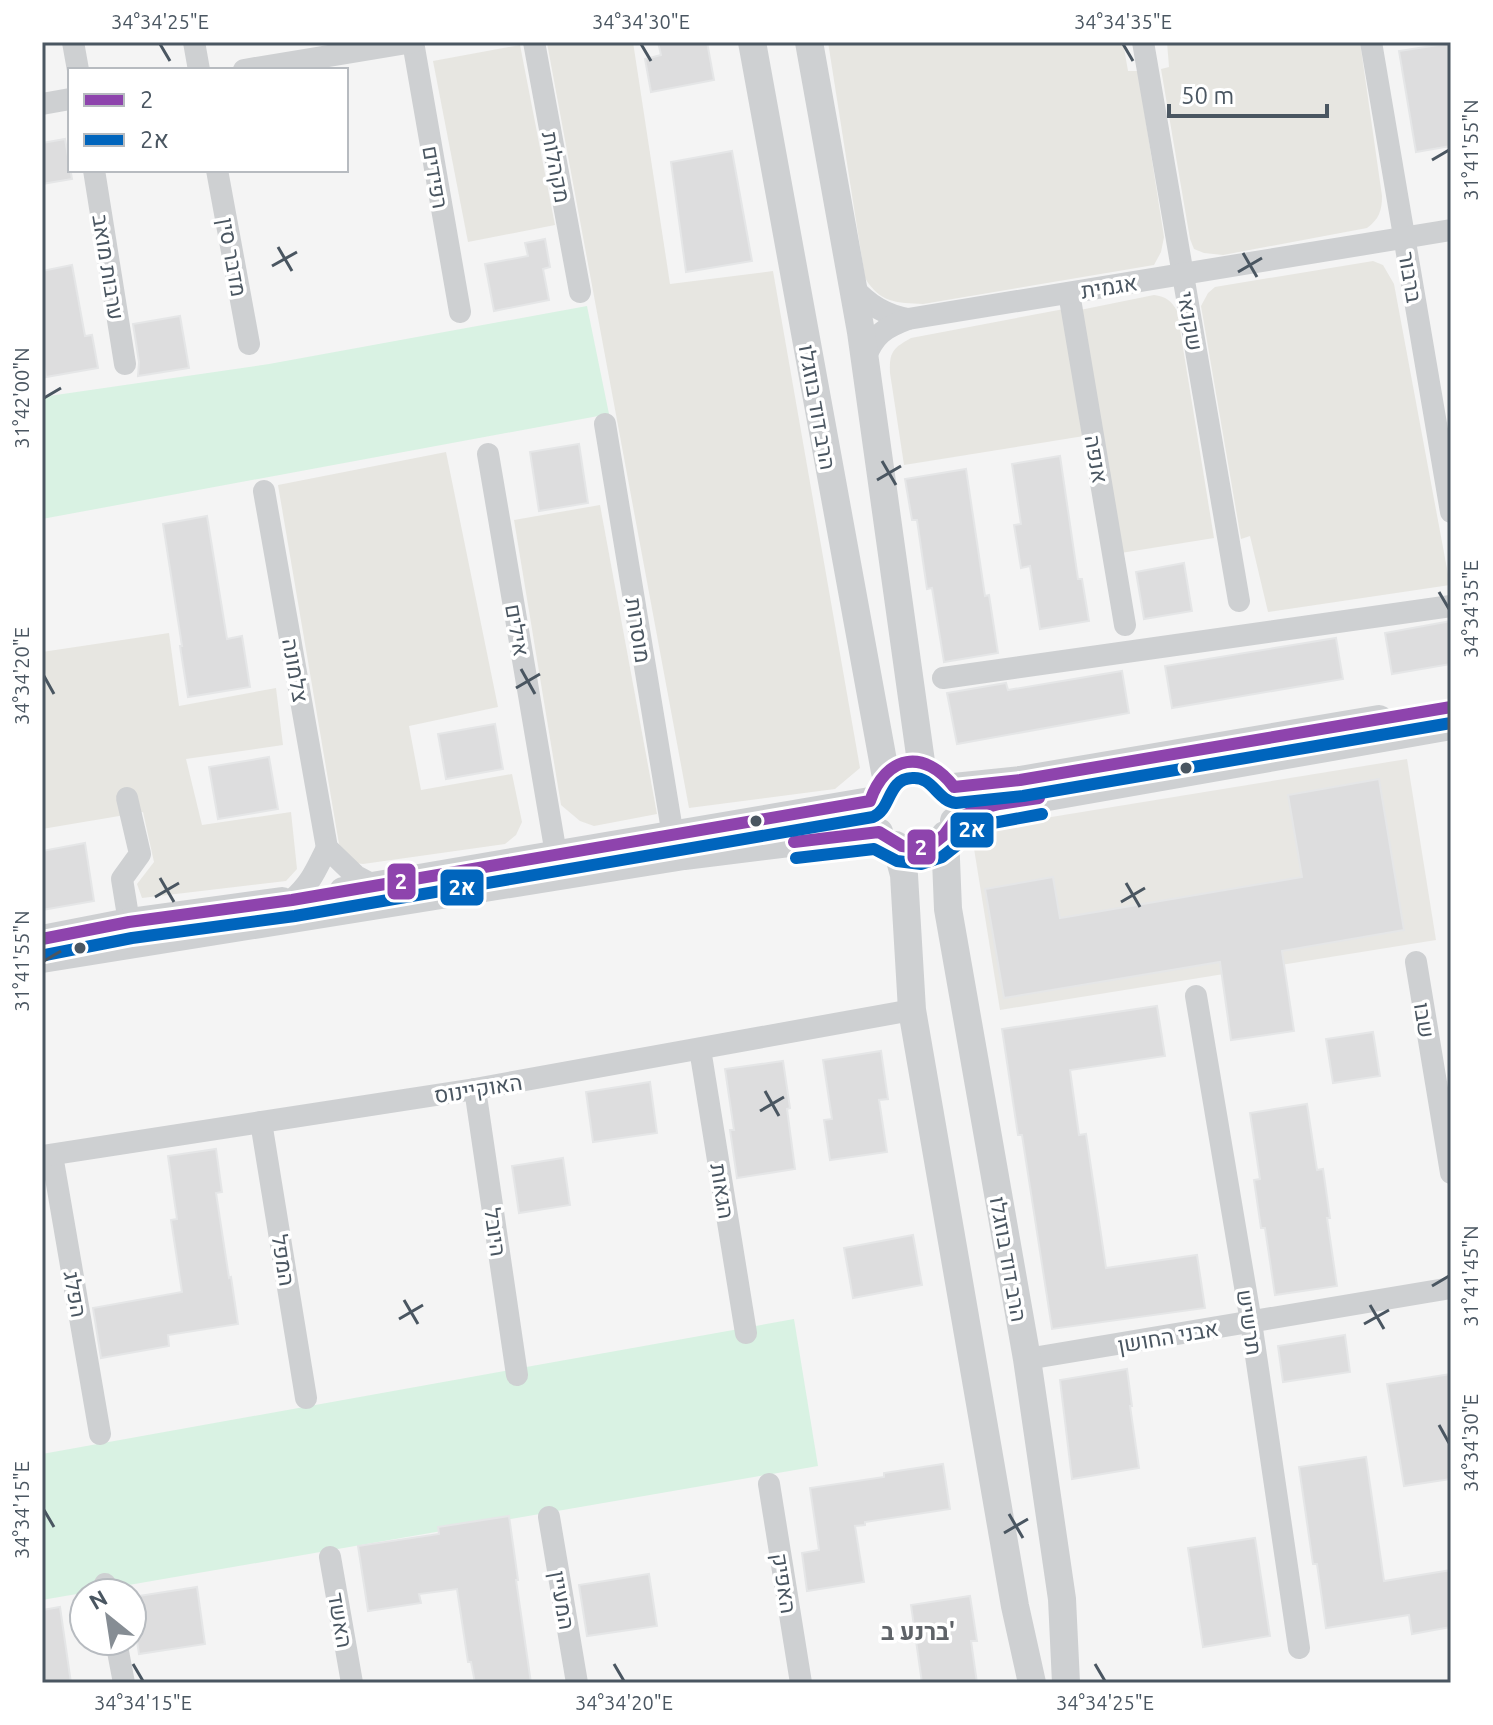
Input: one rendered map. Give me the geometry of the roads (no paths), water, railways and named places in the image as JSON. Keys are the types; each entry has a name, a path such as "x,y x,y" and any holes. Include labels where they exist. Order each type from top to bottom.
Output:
{"street":[{"path":"73,42 78,68"},
{"path":"194,42 199,68"},
{"path":"256,68 413,42"},
{"name":"רפידים","path":"413,42 460,312"},
{"name":"מקהלות","path":"534,42 580,292"},
{"name":"הרב דוד בוזגלו","path":"752,42 885,772"},
{"path":"809,42 865,358 921,762"},
{"name":"שקנאי","path":"1143,42 1239,601"},
{"name":"ברבור","path":"1371,42 1451,512"},
{"path":"42,104 68,99"},
{"name":"ערבות מואב","path":"94,172 125,364"},
{"name":"מדבר סין","path":"217,172 249,344"},
{"name":"אגמית","path":"865,358 870,344 879,334 908,319 1451,230"},
{"name":"אגמית","path":"853,287 863,300 876,308 893,317 908,319"},
{"name":"אנפה","path":"1069,293 1125,625"},
{"name":"מוסרות","path":"605,424 673,836"},
{"name":"אילים","path":"488,454 556,854"},
{"name":"צלמונה","path":"264,491 327,848"},
{"path":"943,678 1451,606"},
{"path":"954,787 1020,780 1451,707"},
{"path":"42,959 684,856 888,838 909,848 921,848 933,844 949,828 980,809 1451,726"},
{"path":"949,828 956,814 957,801 954,787 938,768 921,762 902,762 885,772 877,782 870,801 871,812 888,838 904,875 912,1010 1019,1629 1032,1683"},
{"path":"127,798 140,854 122,879 129,922"},
{"path":"42,939 129,922 292,900 870,801"},
{"name":"הרב דוד בוזגלו","path":"949,828 948,909 1027,1359 1062,1599 1066,1683"},
{"path":"292,900 311,880 327,848 356,876 375,886"},
{"name":"שבו","path":"1416,962 1451,1173"},
{"name":"תרשיש","path":"1196,996 1251,1322 1299,1648"},
{"name":"האוקיינוס","path":"47,1155 475,1089 912,1010"},
{"name":"הגאות","path":"700,1049 746,1333"},
{"name":"היובל","path":"475,1089 517,1375"},
{"name":"המפל","path":"261,1122 306,1398"},
{"name":"הפלג","path":"47,1155 100,1434"},
{"name":"אבני החושן","path":"1027,1359 1451,1288"},
{"name":"האפיק","path":"769,1484 801,1683"},
{"name":"המעיין","path":"549,1517 577,1683"},
{"name":"האשד","path":"330,1557 352,1683"},
{"path":"119,1657 124,1683"}],"district":[{"name":"ברנע ב'","path":"918,1631"}]}
